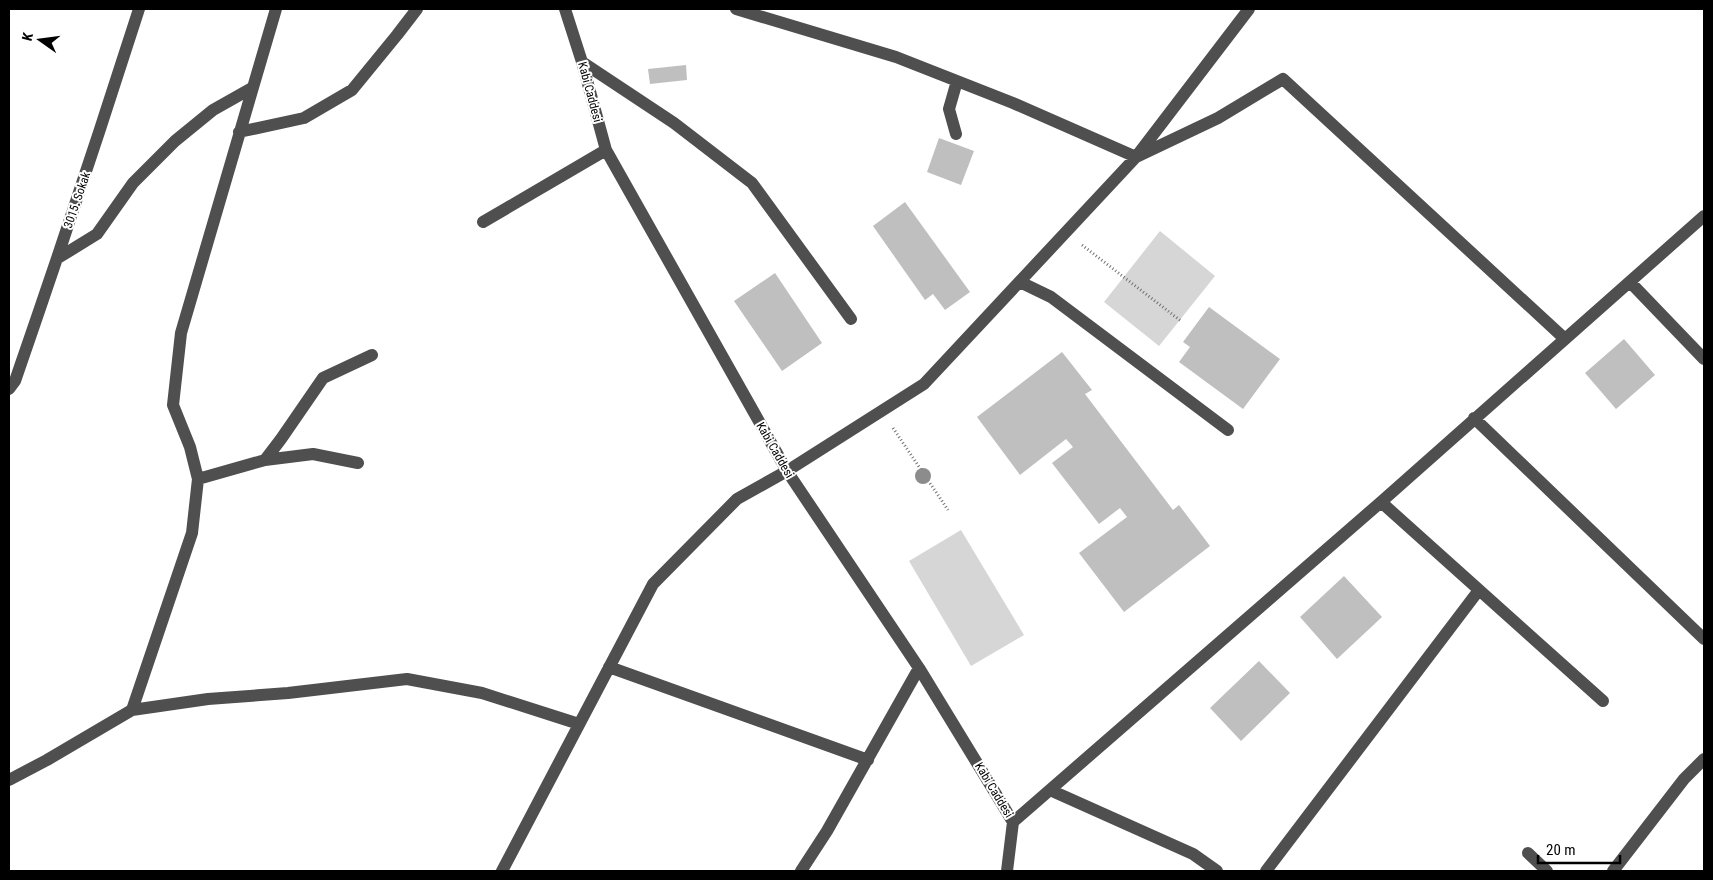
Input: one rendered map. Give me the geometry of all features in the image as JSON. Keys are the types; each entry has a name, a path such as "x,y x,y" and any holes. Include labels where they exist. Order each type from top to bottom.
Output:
{"street":[{"name":"3015. Sokak","path":"9,389 15,381 58,258 139,9"},
{"path":"132,710 192,533 198,479 190,447 173,405 181,334 276,9"},
{"path":"239,132 304,118 352,90 416,9"},
{"name":"Kabi Caddesi","path":"565,9 582,62 606,150 787,471 919,668 1013,822 1007,871"},
{"path":"736,9 896,57 1013,103 1136,157 1218,118 1283,79 1565,339"},
{"path":"502,871 653,584 737,499 787,471 924,384 1136,157 1250,9"},
{"path":"582,62 674,123 752,183 852,318"},
{"path":"956,134 949,109 957,81"},
{"path":"58,258 97,234 132,183 175,140 213,110 252,88"},
{"path":"483,222 606,150"},
{"path":"1013,822 1381,502 1704,216"},
{"path":"1020,282 1051,296 1228,430"},
{"path":"1630,282 1704,359"},
{"path":"264,460 281,439 322,378 372,355"},
{"path":"1474,418 1704,638"},
{"path":"198,479 264,460 313,454 358,463"},
{"path":"1381,502 1603,701"},
{"path":"1266,871 1479,590"},
{"path":"609,667 868,760"},
{"path":"801,871 827,832 919,668"},
{"path":"9,780 132,710 407,679 482,693 579,724"},
{"path":"1613,871 1684,779 1704,759"},
{"path":"1050,790 1193,854 1217,871"},
{"path":"1528,853 1547,871"}],"path":[{"path":"1065,233 1181,321"},
{"path":"880,412 948,510"}],"shaded area":[{"path":"1160,231 1215,276 1159,346 1104,302"},
{"path":"961,530 1024,635 971,666 909,561"}],"building":[{"path":"686,65 687,80 650,84 648,69"},
{"path":"939,138 974,151 961,185 927,172"},
{"path":"905,202 970,292 945,310 933,294 925,300 873,226"},
{"path":"775,273 822,343 782,371 734,301"},
{"path":"1209,307 1280,359 1243,409 1179,362 1190,347 1183,342"},
{"path":"1624,339 1655,375 1616,409 1585,373"},
{"path":"1062,352 1092,390 1085,394 1173,510 1179,505 1210,546 1124,612 1079,553 1127,517 1120,508 1099,524 1052,463 1073,447 1066,439 1020,475 977,417"},
{"path":"1344,576 1382,617 1337,659 1300,617"},
{"path":"1259,661 1290,693 1241,741 1210,708"}]}
